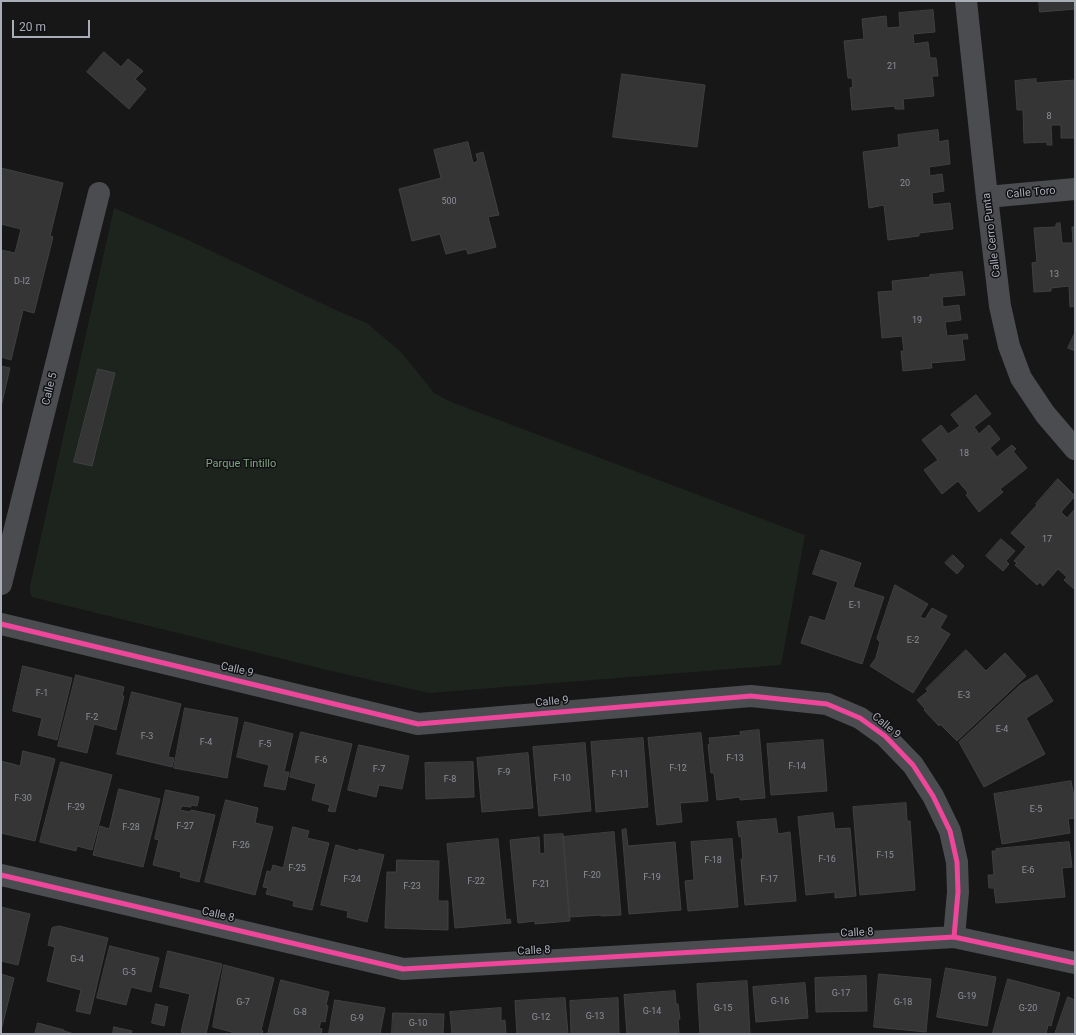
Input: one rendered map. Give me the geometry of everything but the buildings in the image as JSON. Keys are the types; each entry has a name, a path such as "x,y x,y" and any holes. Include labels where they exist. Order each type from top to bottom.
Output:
{"street":[{"name":"Calle Cerro Punta","path":"966,1 1000,306 1009,346 1021,378 1045,414 1075,449"},
{"name":"Calle Toro","path":"987,197 1075,190"},
{"name":"Calle 5","path":"1,584 99,193"},
{"name":"Calle 9","path":"1,624 418,724 751,696 827,704 860,718 885,736 913,765 934,796 950,831 957,862 958,892 954,937"},
{"name":"Calle 8","path":"1,875 403,969 954,937 1075,963"}],"green space":[{"name":"Parque Tintillo","path":"114,208 186,239 340,312 367,323 402,353 434,393 451,402 805,535 781,665 429,693 327,670 32,597 30,586"}],"cycle path":[{"path":"1,624 418,724 751,696 827,704 860,718 885,736 913,765 933,796 950,831 957,862 958,892 954,937"},
{"path":"1,875 403,969 954,937 1075,963"}]}
